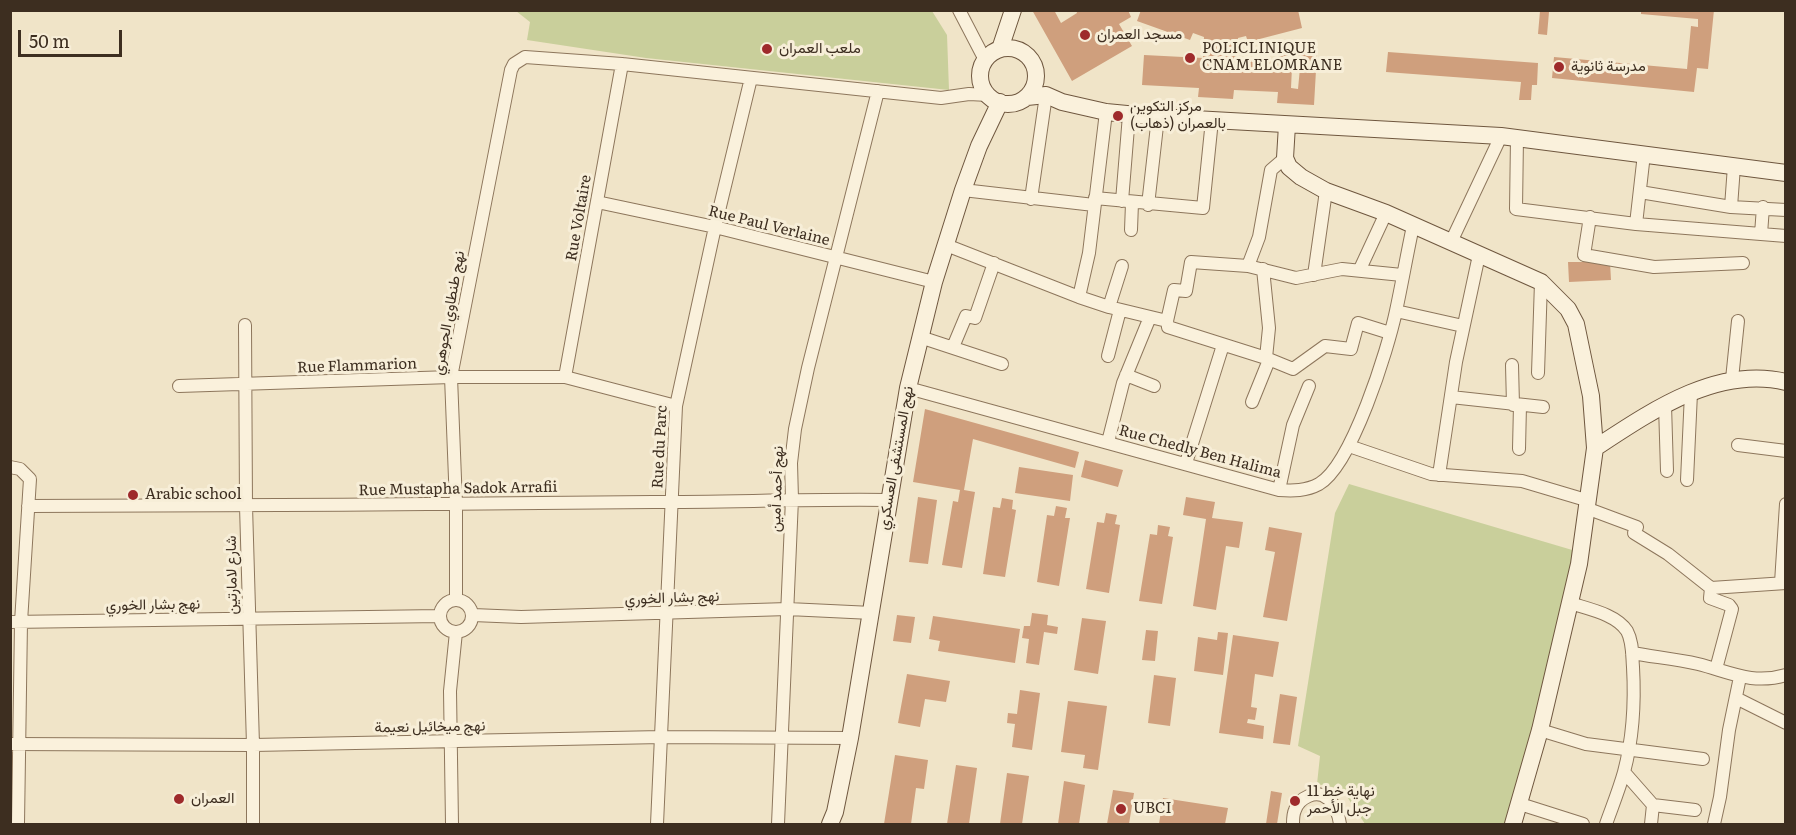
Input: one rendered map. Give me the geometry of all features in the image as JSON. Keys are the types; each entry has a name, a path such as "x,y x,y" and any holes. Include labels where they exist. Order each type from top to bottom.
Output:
{"street":[{"path":"959,10 986,60"},
{"path":"1000,49 1013,10"},
{"path":"994,99 983,87 981,69 986,60 1000,49 1011,48 1022,51 1030,57 1035,67 1036,78 1027,97"},
{"name":"نهج طنطاوي الجوهري","path":"456,600 456,504 451,377 511,70 514,64 525,57 622,64"},
{"path":"622,64 941,98 969,94 1017,102 1027,97 1047,95 1062,102 1129,115 1509,137 1785,173"},
{"name":"Rue Voltaire","path":"565,377 622,64"},
{"name":"Rue du Parc","path":"657,825 676,405 751,78"},
{"name":"نهج أحمد أمين","path":"778,825 792,499 791,463 795,429 808,368 878,91"},
{"path":"1031,199 1047,95"},
{"name":"نهج المستشفى العسكري","path":"830,825 835,812 850,738 908,388 934,282 994,99"},
{"path":"1079,297 1089,253 1106,112"},
{"path":"1129,115 1127,202 1131,230"},
{"path":"1148,205 1158,117"},
{"path":"963,190 1031,199 1127,202 1203,208 1212,120"},
{"path":"1287,125 1285,158 1294,172 1326,191 1386,213 1541,282 1568,309 1576,324 1591,396 1595,448 1579,564 1540,730 1514,825"},
{"path":"1509,137 1516,209 1636,224 1785,236"},
{"path":"1451,242 1509,137"},
{"path":"1636,224 1644,154"},
{"path":"1248,266 1258,237 1272,170 1285,158"},
{"path":"1731,207 1734,166"},
{"path":"1314,275 1326,191"},
{"path":"1640,192 1731,207 1785,210"},
{"name":"Rue Paul Verlaine","path":"597,202 715,227 934,282"},
{"path":"1761,234 1763,207"},
{"path":"1360,269 1386,213"},
{"path":"1590,217 1584,255 1654,267 1743,263"},
{"name":"Rue Chedly Ben Halima","path":"908,388 1279,490 1307,489 1321,483 1335,467 1349,446 1360,420 1390,333 1413,226"},
{"path":"946,245 1079,297 1167,321"},
{"path":"1439,476 1463,326 1479,255"},
{"path":"1390,333 1358,323 1351,349 1325,346 1293,369 1168,327 1167,321 1174,290 1186,291 1191,262 1248,266 1296,278 1342,268 1402,275"},
{"path":"953,346 966,316 975,318 994,263"},
{"path":"1108,356 1122,266"},
{"path":"1252,402 1268,359 1269,328 1263,269"},
{"path":"1538,373 1541,282"},
{"path":"1396,311 1463,326"},
{"path":"1108,442 1126,375 1149,317"},
{"path":"1732,379 1738,321"},
{"name":"شارع لامارتين","path":"245,326 246,506 253,825"},
{"path":"921,337 1002,364"},
{"path":"1186,463 1223,345"},
{"path":"1512,365 1519,449"},
{"path":"1126,375 1154,386"},
{"name":"Rue Flammarion","path":"179,386 451,377 565,377 676,405"},
{"path":"1595,448 1665,405 1691,393 1732,379 1769,378 1785,382"},
{"path":"1279,490 1293,425 1309,386"},
{"path":"1687,480 1691,393"},
{"path":"1451,397 1543,407"},
{"path":"1665,405 1667,471"},
{"path":"1738,445 1785,451"},
{"path":"1349,446 1439,476 1522,481 1586,504 1637,527 1634,533 1668,554 1711,588 1783,584 1785,504"},
{"path":"15,468 30,479 16,622 15,744 18,825"},
{"name":"Rue Mustapha Sadok Arrafii","path":"28,506 888,500"},
{"path":"1711,588 1710,598 1729,605 1732,609 1716,669"},
{"path":"456,600 468,605 473,615 468,628 456,632 445,628 440,616 445,605 456,600"},
{"path":"1570,603 1607,616 1620,624 1630,640 1634,715 1624,772 1606,825"},
{"name":"نهج بشار الخوري","path":"473,615 521,616 788,609 872,613"},
{"name":"نهج بشار الخوري","path":"16,622 440,616"},
{"path":"452,825 450,691 456,632"},
{"path":"1632,653 1696,664 1740,677 1756,679 1785,675"},
{"path":"1714,825 1726,746 1740,677"},
{"path":"1736,698 1785,723"},
{"path":"1540,730 1586,744 1703,759"},
{"name":"نهج ميخائيل نعيمة","path":"15,744 253,746 662,737 850,738"},
{"path":"1624,772 1653,805 1695,810"},
{"path":"1293,825 1293,812 1298,803 1304,797 1315,794 1327,798 1339,816 1340,825"},
{"path":"1520,804 1583,825"},
{"path":"1651,825 1653,805"}],"green space":[{"name":"ملعب العمران","path":"516,11 932,11 947,35 949,90 646,58 527,40 530,22"},
{"path":"1349,484 1579,552 1509,824 1365,824 1342,789 1317,784 1320,756 1298,746 1335,513"}],"building":[{"name":"مسجد العمران","path":"1032,10 1054,10 1061,23 1077,13 1076,10 1128,10 1131,17 1119,24 1132,46 1072,81"},
{"name":"POLICLINIQUE CNAM ELOMRANE","path":"1141,10 1298,10 1302,28 1248,42 1246,36 1238,38 1237,59 1278,61 1279,51 1317,53 1314,105 1277,103 1278,92 1234,90 1233,99 1198,97 1199,88 1142,85 1144,55 1203,58 1204,37 1193,33 1190,40 1137,21","holes":["1292,67 1300,68 1298,89 1291,88"]},
{"path":"1641,10 1714,10 1708,69 1697,68 1694,92 1552,78 1554,57 1687,69 1691,26 1698,27 1698,19 1641,14"},
{"path":"1540,11 1549,12 1547,35 1538,34"},
{"path":"1388,52 1538,63 1537,85 1532,85 1531,100 1519,100 1521,82 1386,72"},
{"path":"1568,262 1610,262 1611,280 1569,282"},
{"path":"925,409 1079,452 1075,468 973,439 964,490 975,492 962,568 942,565 953,501 958,502 960,490 913,482"},
{"path":"1085,460 1123,470 1118,487 1081,477"},
{"path":"1019,467 1073,475 1070,501 1015,493"},
{"path":"918,497 937,500 928,564 909,562"},
{"path":"1186,497 1215,502 1212,518 1243,522 1239,548 1226,546 1216,610 1193,606 1206,519 1183,515"},
{"path":"1002,498 1013,500 1012,509 1016,510 1005,577 983,574 993,507 1000,508"},
{"path":"1056,506 1067,508 1065,518 1070,518 1059,586 1037,582 1047,515 1054,516"},
{"path":"1106,513 1117,515 1115,524 1120,525 1109,593 1086,589 1097,522 1104,523"},
{"path":"1158,525 1170,527 1168,536 1173,537 1162,604 1139,601 1150,534 1157,535"},
{"path":"1269,527 1302,533 1287,621 1263,617 1275,552 1265,550"},
{"path":"1032,613 1048,615 1047,625 1058,627 1057,634 1044,632 1039,665 1026,663 1029,639 1022,638 1024,626 1030,626"},
{"path":"897,615 915,617 911,643 893,641"},
{"path":"933,616 1020,629 1015,663 938,651 940,641 929,639"},
{"path":"1082,618 1106,621 1098,674 1074,670"},
{"path":"1146,630 1158,631 1155,661 1142,660"},
{"path":"1218,632 1228,633 1223,675 1194,671 1198,637 1217,640"},
{"path":"1233,635 1279,642 1273,677 1255,674 1251,707 1257,708 1255,720 1248,719 1247,723 1264,726 1263,739 1219,733"},
{"path":"907,674 950,681 946,702 925,699 920,727 898,723"},
{"path":"1154,675 1176,678 1170,726 1148,723"},
{"path":"1020,690 1040,693 1032,750 1012,747 1015,724 1007,723 1008,713 1017,714"},
{"path":"1280,694 1297,697 1290,745 1273,743"},
{"path":"1068,701 1107,706 1098,770 1083,768 1085,755 1061,752"},
{"path":"895,755 928,760 924,789 916,788 911,824 884,824"},
{"path":"956,765 977,768 969,824 947,824"},
{"path":"1007,773 1029,776 1022,824 1000,824"},
{"path":"1064,781 1085,785 1079,824 1058,824"},
{"name":"UBCI","path":"1113,790 1134,793 1129,824 1107,824"},
{"path":"1271,791 1282,793 1277,824 1266,824"},
{"path":"1163,798 1228,808 1225,824 1159,824"}],"place":[{"name":"مسجد العمران","path":"1085,35"},
{"name":"ملعب العمران","path":"767,49"},
{"name":"POLICLINIQUE CNAM ELOMRANE","path":"1190,58"},
{"name":"مدرسة ثانوية","path":"1559,67"},
{"name":"مركز التكوين بالعمران (ذهاب)","path":"1118,116"},
{"name":"Arabic school","path":"133,495"},
{"name":"العمران","path":"179,799"},
{"name":"نهاية خط 11 جبل الأحمر","path":"1295,801"},
{"name":"UBCI","path":"1121,809"}]}
